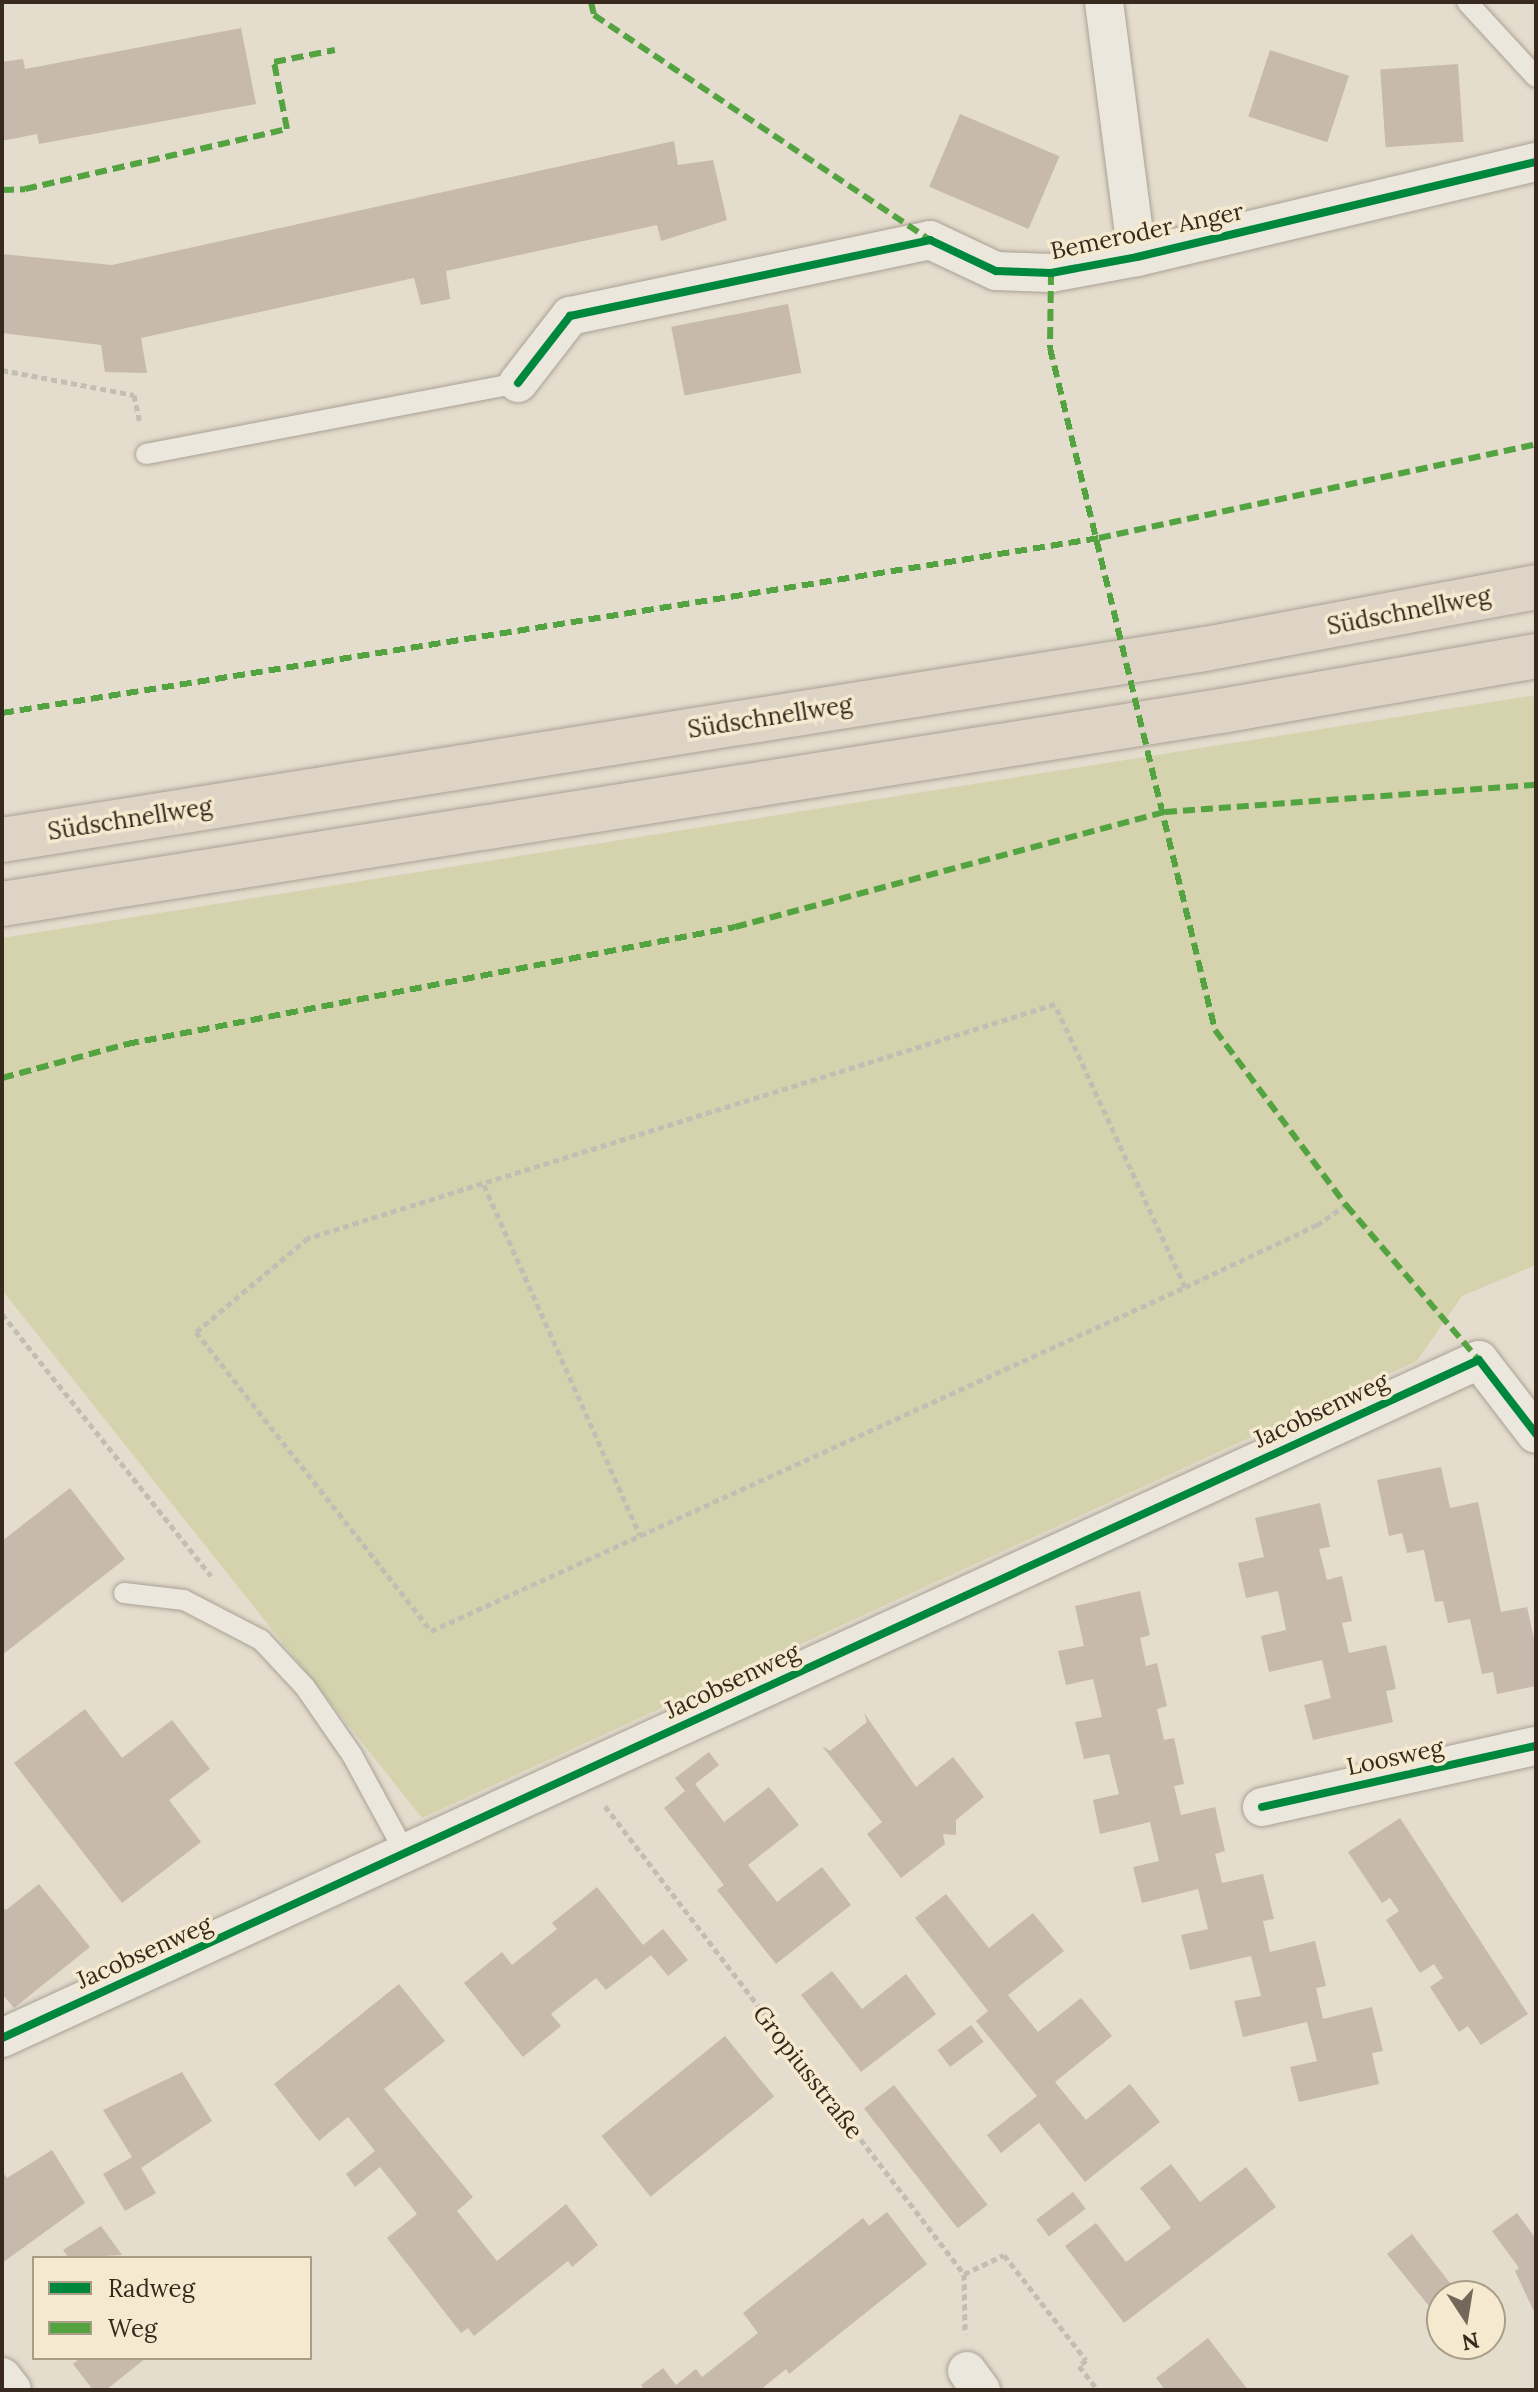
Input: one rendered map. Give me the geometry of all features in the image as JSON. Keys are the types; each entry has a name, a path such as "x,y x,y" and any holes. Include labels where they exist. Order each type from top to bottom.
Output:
{"highway":[{"name":"Südschnellweg","path":"2,840 1205,649 1536,587"},
{"path":"2,904 1221,711 1536,656"}],"street":[{"path":"1104,2 1137,257"},
{"name":"Bemeroder Anger","path":"518,383 570,316 930,240 996,271 1051,273 1137,257 1536,162"},
{"name":"Jacobsenweg","path":"2,2038 1479,1360 1536,1434"},
{"name":"Loosweg","path":"1262,1807 1536,1746"},
{"path":"2,2377 12,2390"}],"lane":[{"path":"1467,2 1536,77"},
{"path":"146,454 518,383"},
{"path":"124,1593 184,1600 261,1640 305,1687 352,1755 406,1854"}],"path":[{"path":"2,370 134,395 146,454"},
{"path":"1185,1287 1055,1004 308,1238 196,1332 431,1631 1185,1287 1317,1225 1346,1205"},
{"path":"484,1185 640,1535"},
{"path":"2,1314 213,1579"},
{"path":"974,2381 964,2274 1004,2255 1086,2360 1079,2366 1098,2390"}],"green space":[{"path":"1536,695 1536,1265 1462,1296 1417,1361 422,1818 2,1290 2,938"}],"building":[{"path":"241,28 256,104 39,144 37,134 2,141 2,62 23,59 25,69"},
{"path":"1270,50 1349,76 1327,142 1248,117"},
{"path":"1458,64 1463,142 1386,147 1380,69"},
{"path":"960,114 1059,156 1029,229 929,187"},
{"path":"674,141 678,165 713,160 727,220 661,241 657,225 446,271 450,299 421,305 414,278 141,338 147,373 105,372 101,345 2,333 2,254 112,265"},
{"path":"788,304 801,373 685,395 671,327"},
{"path":"1441,1467 1450,1508 1478,1502 1501,1612 1527,1607 1536,1648 1536,1686 1497,1694 1493,1672 1482,1674 1470,1619 1448,1623 1443,1601 1435,1602 1424,1550 1407,1553 1402,1533 1389,1536 1377,1480"},
{"path":"70,1488 125,1559 2,1655 2,1541"},
{"path":"1320,1503 1330,1547 1319,1549 1327,1580 1342,1576 1352,1621 1342,1623 1349,1653 1386,1645 1396,1689 1386,1691 1393,1722 1313,1740 1304,1705 1331,1698 1322,1660 1269,1672 1261,1636 1286,1630 1278,1591 1246,1598 1238,1563 1264,1557 1255,1518"},
{"path":"1140,1591 1150,1635 1140,1638 1146,1666 1157,1663 1167,1706 1157,1709 1164,1740 1174,1738 1184,1784 1174,1786 1181,1815 1215,1807 1225,1851 1215,1854 1222,1883 1263,1874 1274,1919 1263,1921 1270,1952 1315,1941 1326,1986 1316,1988 1323,2019 1372,2007 1383,2051 1372,2053 1379,2084 1299,2102 1290,2067 1317,2061 1307,2022 1243,2037 1234,2001 1261,1996 1251,1956 1190,1970 1181,1935 1208,1929 1198,1889 1142,1903 1133,1867 1159,1861 1150,1822 1100,1834 1093,1800 1119,1794 1109,1754 1084,1759 1075,1722 1102,1717 1093,1679 1066,1685 1058,1651 1084,1646 1075,1606"},
{"path":"85,1709 122,1758 172,1720 210,1769 169,1800 201,1842 122,1903 14,1763"},
{"path":"864,1713 916,1787 953,1757 984,1797 956,1820 956,1835 943,1834 945,1844 901,1878 867,1834 882,1822 822,1746 830,1751 867,1722"},
{"path":"709,1752 719,1765 695,1784 724,1822 769,1787 799,1825 748,1865 777,1902 822,1867 851,1905 776,1964 717,1890 724,1885 664,1808 685,1791 675,1778"},
{"path":"1400,1818 1528,2014 1481,2045 1468,2026 1459,2032 1430,1987 1443,1978 1434,1964 1420,1973 1386,1920 1399,1911 1390,1898 1382,1903 1348,1852"},
{"path":"39,1884 90,1947 14,2008 2,1994 2,1906 6,1910"},
{"path":"597,1887 643,1945 663,1929 688,1960 668,1976 651,1955 606,1990 596,1978 551,2014 561,2026 523,2057 464,1983 502,1952 512,1965 557,1929 552,1923"},
{"path":"946,1894 989,1948 1033,1913 1064,1951 1008,1995 1038,2032 1081,1998 1112,2036 1055,2082 1086,2120 1130,2084 1160,2122 1085,2182 1039,2123 1001,2153 987,2135 1037,2096 976,2021 988,2011 915,1918"},
{"path":"832,1971 862,2009 906,1974 936,2014 861,2072 801,1995"},
{"path":"399,1984 445,2041 384,2089 473,2197 457,2211 497,2261 566,2204 598,2245 572,2267 568,2261 474,2336 468,2328 461,2333 387,2238 417,2214 380,2167 355,2187 346,2174 375,2151 348,2117 319,2141 274,2084"},
{"path":"971,2025 984,2042 950,2067 937,2050"},
{"path":"725,2036 774,2097 651,2197 601,2136"},
{"path":"182,2072 212,2121 141,2168 156,2193 125,2211 103,2174 132,2157 103,2110"},
{"path":"894,2085 988,2205 958,2228 864,2108"},
{"path":"52,2150 85,2203 2,2263 2,2170 7,2178"},
{"path":"1171,2164 1200,2202 1246,2167 1276,2207 1124,2323 1065,2246 1096,2223 1126,2262 1171,2228 1140,2188"},
{"path":"1073,2192 1086,2209 1049,2236 1036,2220"},
{"path":"887,2212 927,2264 789,2374 786,2369 760,2390 644,2390 641,2385 663,2368 676,2385 696,2369 702,2377 758,2333 743,2313 863,2218 869,2226"},
{"path":"1517,2213 1536,2239 1536,2316 1515,2271 1519,2268 1492,2231"},
{"path":"101,2226 122,2255 68,2256 63,2250"},
{"path":"1412,2234 1448,2280 1426,2280 1426,2302 1387,2254"},
{"path":"1208,2338 1248,2390 1165,2390 1156,2378"},
{"path":"78,2360 144,2360 106,2390 93,2390 73,2364"}],"marked path":[{"path":"591,2 594,15 930,240"},
{"path":"2,190 25,189 287,129 274,62 335,50"},
{"path":"1051,273 1050,348 1215,1030 1346,1205 1479,1360"},
{"path":"2,713 1099,538 1536,444"},
{"path":"2,1078 127,1044 735,927 1165,812 1536,785"}],"cycle path":[{"path":"518,383 570,316 930,240 996,271 1051,273 1137,257 1536,162"},
{"path":"2,2038 1479,1360 1536,1434"},
{"path":"1262,1807 1536,1746"}]}
